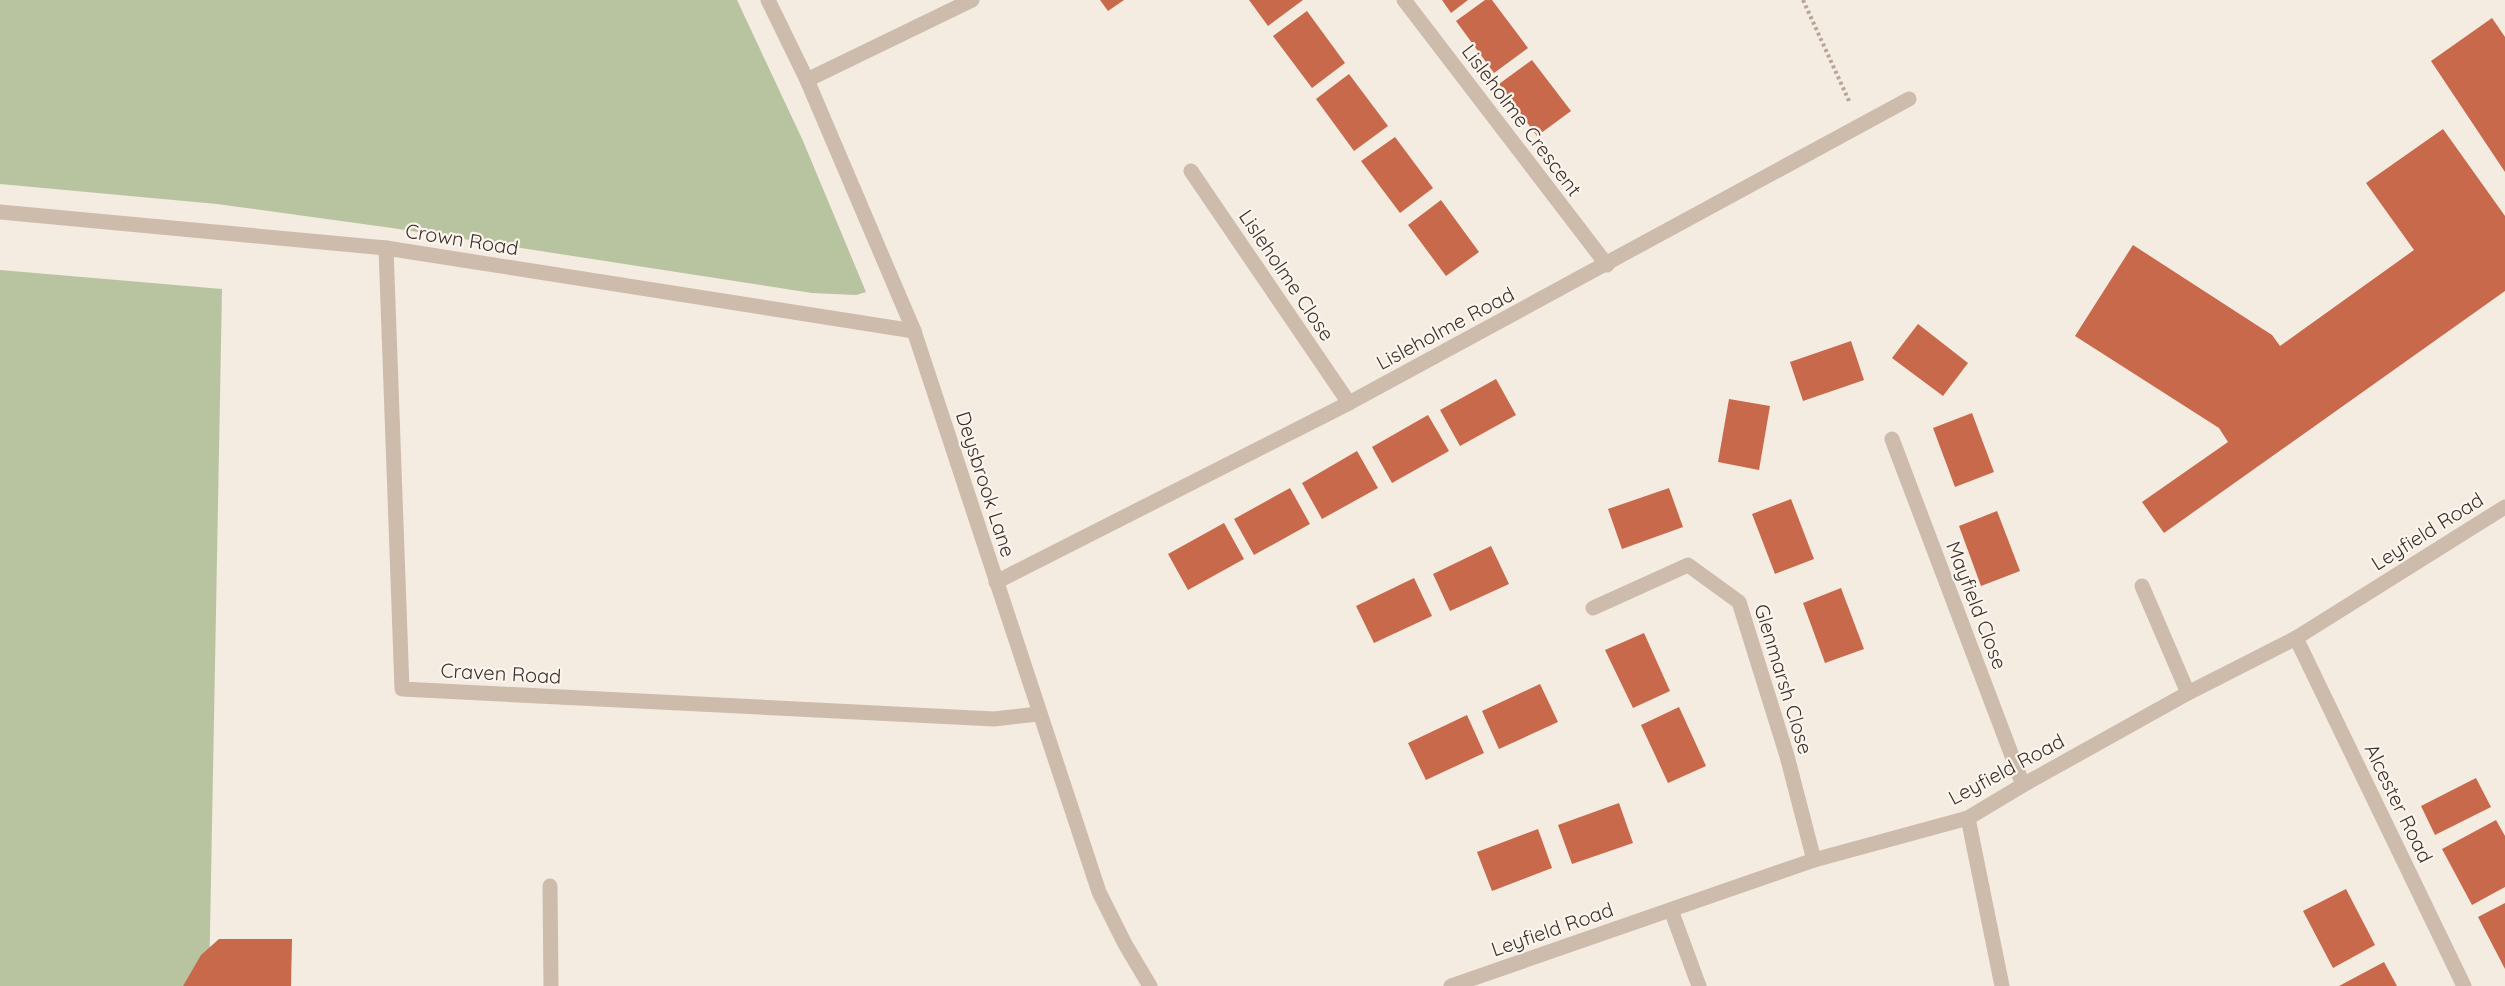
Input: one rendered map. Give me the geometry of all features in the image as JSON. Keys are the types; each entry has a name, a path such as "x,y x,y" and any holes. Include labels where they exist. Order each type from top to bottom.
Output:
{"street":[{"name":"Deysbrook Lane","path":"768,0 807,80 914,332 1038,714 1099,892 1125,944 1150,986"},
{"path":"807,80 972,0"},
{"name":"Lisleholme Crescent","path":"1404,0 1607,265"},
{"name":"Lisleholme Road","path":"996,582 1349,403 1607,265 1909,99"},
{"name":"Lisleholme Close","path":"1191,171 1349,403"},
{"name":"Crown Road","path":"0,212 386,248 914,332"},
{"name":"Craven Road","path":"386,248 402,689 994,719 1038,714"},
{"name":"Mayfield Close","path":"1892,440 2023,785"},
{"name":"Leyfield Road","path":"1451,986 1814,860 1968,819 2023,785 2188,693 2296,638 2505,507"},
{"name":"Glenmarsh Close","path":"1593,608 1688,564 1739,602 1787,756 1814,860"},
{"path":"2142,586 2188,693"},
{"name":"Alcester Road","path":"2296,638 2464,986"},
{"path":"1968,819 2002,986"},
{"path":"550,886 551,986"},
{"path":"1671,910 1699,986"}],"path":[{"path":"1803,0 1860,126"}],"green space":[{"path":"0,0 737,0 803,141 866,292 856,295 812,293 392,228 217,204 0,184"},
{"path":"0,270 222,289 209,986 0,986"}],"building":[{"path":"1100,0 1124,0 1108,11"},
{"path":"1249,0 1303,0 1268,26"},
{"path":"1442,0 1468,0 1451,13"},
{"path":"1485,0 1492,0 1528,48 1494,73 1456,21"},
{"path":"1307,11 1345,63 1312,88 1273,36"},
{"path":"2492,18 2505,37 2505,172 2431,61"},
{"path":"1532,60 1571,111 1537,136 1499,84"},
{"path":"1349,74 1388,126 1354,151 1316,99"},
{"path":"2443,129 2505,216 2505,291 2164,533 2142,502 2228,442 2219,428 2075,336 2133,245 2272,335 2280,346 2414,250 2366,183"},
{"path":"1395,137 1433,188 1400,213 1361,161"},
{"path":"1441,200 1479,252 1446,276 1408,225"},
{"path":"1918,324 1968,363 1943,396 1892,358"},
{"path":"1851,341 1864,380 1803,401 1790,362"},
{"path":"1496,379 1516,415 1460,446 1440,410"},
{"path":"1729,399 1770,406 1759,470 1718,462"},
{"path":"1972,413 1994,472 1955,487 1933,428"},
{"path":"1428,415 1449,451 1392,483 1372,447"},
{"path":"1357,451 1378,488 1322,519 1302,483"},
{"path":"1290,488 1310,524 1254,555 1234,519"},
{"path":"1669,488 1683,527 1622,549 1608,509"},
{"path":"1791,499 1814,559 1775,574 1752,514"},
{"path":"1997,511 2020,571 1981,586 1959,526"},
{"path":"1224,523 1244,559 1188,590 1168,554"},
{"path":"1491,546 1509,584 1450,611 1433,574"},
{"path":"1414,578 1432,616 1374,643 1356,606"},
{"path":"1841,588 1864,649 1825,663 1803,603"},
{"path":"1644,633 1670,691 1633,708 1605,650"},
{"path":"1540,684 1558,722 1499,749 1482,711"},
{"path":"1679,707 1706,766 1668,783 1641,725"},
{"path":"1467,715 1484,753 1426,780 1408,743"},
{"path":"2476,778 2491,807 2435,835 2421,806"},
{"path":"1619,803 1633,843 1572,864 1558,825"},
{"path":"2496,820 2505,836 2505,887 2472,905 2442,849"},
{"path":"1538,829 1552,868 1492,891 1477,852"},
{"path":"2346,889 2375,945 2333,968 2303,911"},
{"path":"2505,903 2505,969 2478,917"},
{"path":"219,939 292,939 291,986 183,986 201,955"},
{"path":"2384,962 2397,986 2339,986"}]}
